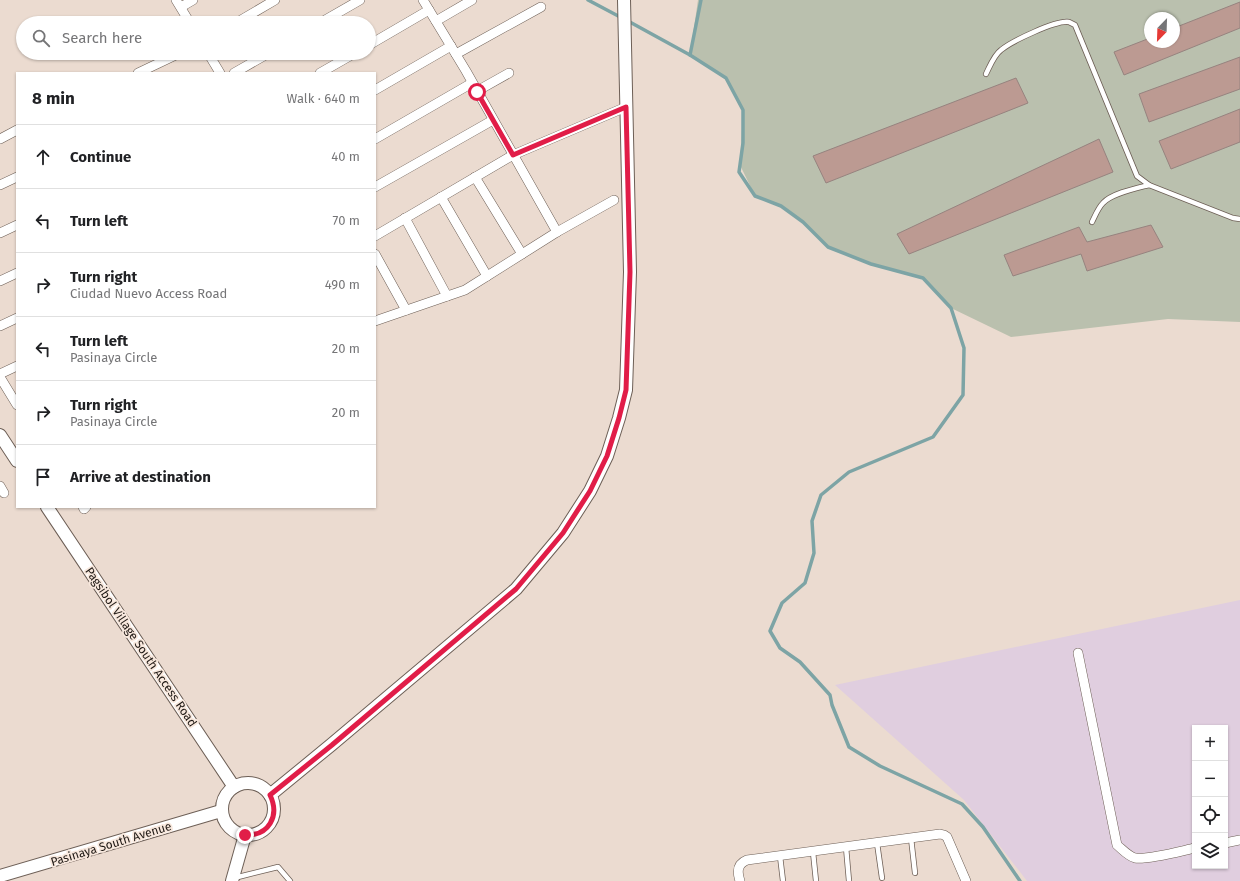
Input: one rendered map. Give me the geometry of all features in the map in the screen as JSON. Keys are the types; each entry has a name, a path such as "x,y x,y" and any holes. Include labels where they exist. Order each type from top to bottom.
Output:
{"street":[{"path":"186,16 179,4 193,0"},
{"path":"248,16 275,0"},
{"path":"332,16 360,0"},
{"path":"423,0 557,232"},
{"path":"436,22 472,0"},
{"path":"270,795 338,740 516,589 563,533 590,491 607,456 626,390 630,272 624,0"},
{"path":"376,89 541,7"},
{"path":"376,41 429,10"},
{"path":"140,72 165,60"},
{"path":"212,60 219,72"},
{"path":"236,72 257,60"},
{"path":"322,72 343,60"},
{"path":"477,92 509,73"},
{"path":"376,138 472,83"},
{"path":"376,235 513,155 626,107"},
{"path":"376,186 493,120"},
{"path":"0,139 16,131"},
{"path":"0,185 16,177"},
{"path":"475,177 522,254"},
{"path":"441,197 486,276"},
{"path":"376,321 464,290 557,232 614,200"},
{"path":"405,218 447,296"},
{"path":"0,233 16,225"},
{"path":"376,256 406,310"},
{"path":"0,281 16,273"},
{"path":"0,326 16,318"},
{"path":"0,374 16,366"},
{"path":"0,377 16,402"},
{"path":"0,435 16,459"},
{"name":"Pagsibol Village South Access Road","path":"48,508 234,787"},
{"path":"1078,653 1117,844 1126,853 1134,858 1146,858 1192,849"},
{"path":"242,783 255,784 261,786 270,795 274,806 273,818 270,824 261,832 245,835 235,832 224,821 221,811 223,798 234,787 242,783"},
{"name":"Pasinaya South Avenue","path":"0,876 221,811"},
{"path":"740,881 738,868 743,862 940,834 947,837 966,881"},
{"path":"232,880 245,835"},
{"path":"1228,842 1240,840"}],"lane":[{"path":"986,74 990,64 999,51 1015,41 1058,23 1069,22 1075,25 1137,176 1149,185 1233,218 1240,219"},
{"path":"1092,222 1103,202 1122,192 1149,185"},
{"path":"911,838 914,873"},
{"path":"878,843 882,878"},
{"path":"846,847 849,881"},
{"path":"813,852 816,881"},
{"path":"780,856 783,881"},
{"path":"232,880 278,866 290,881"}],"shaded area":[{"path":"1240,600 1240,881 1027,881 964,800 835,685"}],"green space":[{"path":"698,0 1240,0 1240,322 1168,319 1011,337 951,308 923,278 873,264 826,245 802,221 781,206 755,196 740,165 743,110 726,78 690,55"}],"building":[{"path":"1240,2 1240,28 1124,75 1114,52 1144,40 1144,48 1180,48 1180,26"},
{"path":"1240,57 1240,89 1149,122 1139,94"},
{"path":"1016,78 1028,103 826,183 813,156"},
{"path":"1240,109 1240,142 1171,169 1159,141"},
{"path":"1099,139 1113,172 909,254 897,234"},
{"path":"1151,225 1163,247 1087,271 1081,254 1013,276 1004,255 1079,227 1087,242"}],"waterway":[{"path":"588,0 622,18"},
{"path":"690,55 701,0"},
{"path":"628,21 690,55 726,78 743,110 743,143 739,172 755,196 781,206 803,222 828,247 871,264 923,278 951,308 964,348 963,395 933,437 849,472 821,495 812,521 814,553 805,583 782,603 770,631 780,648 800,662 830,695 832,705 849,747 880,766 962,804 983,827 1020,881"}],"route":[{"path":"245,835 250,836 261,832 270,824 273,818 274,806 270,795 332,745 516,589 563,533 590,491 607,456 619,418 626,390 630,272 626,107 513,155 477,92"}]}
